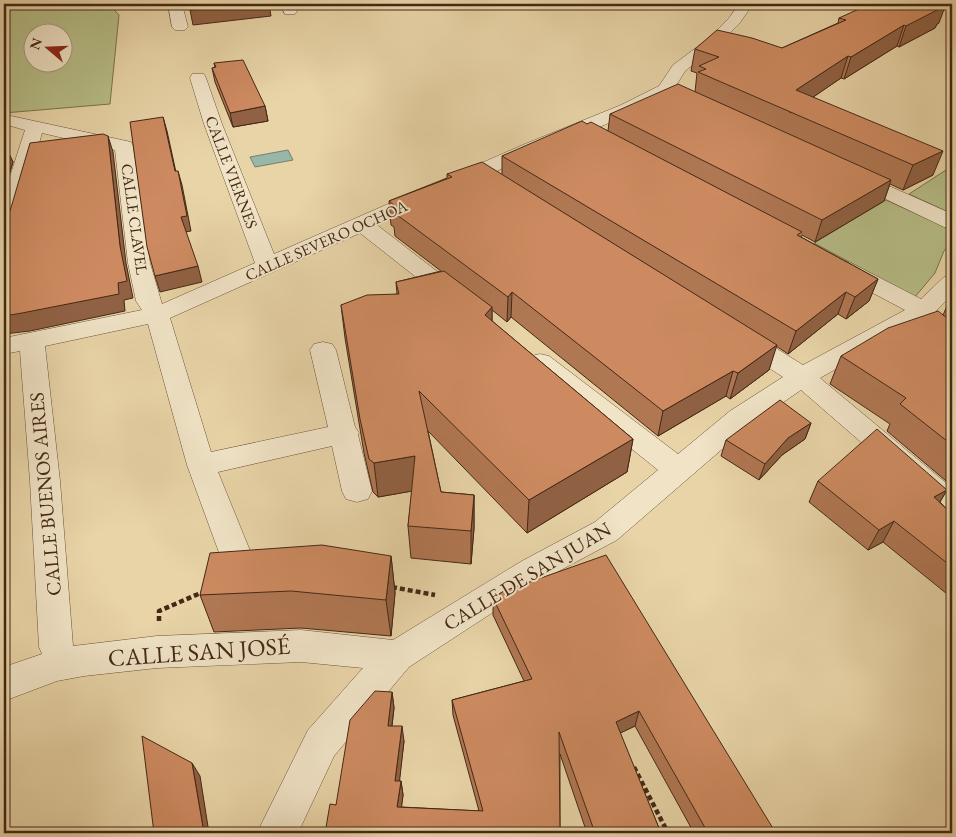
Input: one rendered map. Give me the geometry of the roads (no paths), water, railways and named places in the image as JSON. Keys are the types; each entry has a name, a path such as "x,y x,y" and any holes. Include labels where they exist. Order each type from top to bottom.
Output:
{"street":[{"path":"175,4 180,27"},
{"name":"CALLE SEVERO OCHOA","path":"18,344 157,316 267,265 363,225 560,136 590,133 674,94 679,68 714,41 734,21 746,4"},
{"name":"CALLE VIERNES","path":"198,78 213,124 267,265"},
{"name":"CALLE CLAVEL","path":"7,121 124,146 139,263 148,301 157,316"},
{"path":"4,227 36,127"},
{"path":"841,171 952,222"},
{"path":"478,172 503,188"},
{"path":"363,225 474,311"},
{"path":"822,256 923,310 932,328 952,345"},
{"name":"CALLE DE SAN JUAN","path":"278,833 321,743 397,656 533,570 606,531 740,418 802,377 923,310 952,282"},
{"path":"157,316 201,465 237,558"},
{"path":"719,324 802,377 927,482 952,506"},
{"name":"CALLE BUENOS AIRES","path":"18,344 45,482 56,647"},
{"path":"521,348 678,470"},
{"path":"323,350 358,490"},
{"path":"201,465 345,433"},
{"name":"CALLE SAN JOSÉ","path":"4,684 57,665 84,660 158,652 301,646 397,656"}]}
